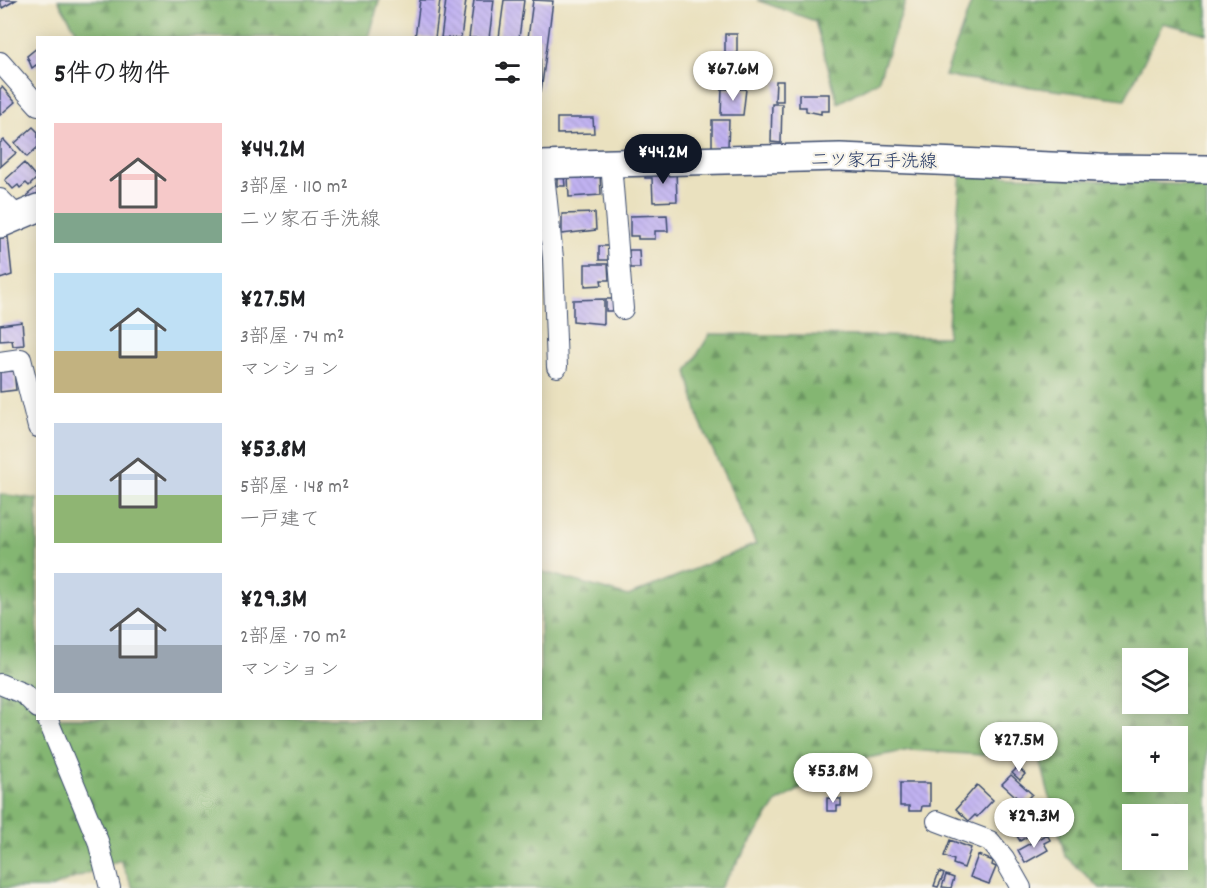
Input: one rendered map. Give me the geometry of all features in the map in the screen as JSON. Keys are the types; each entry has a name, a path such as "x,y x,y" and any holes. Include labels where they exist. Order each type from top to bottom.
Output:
{"street":[{"path":"0,62 36,103"},
{"name":"二ツ家石手洗線","path":"542,165 840,157 1099,168 1207,169"},
{"path":"611,163 622,309"},
{"path":"542,173 553,258 557,367"},
{"path":"0,362 21,359 36,419"},
{"path":"0,684 24,694 36,706"},
{"path":"48,720 98,841 110,888"},
{"path":"937,821 990,841 1004,858 1021,888"}],"green space":[{"path":"58,0 379,0 370,36 79,36"},
{"path":"757,0 906,0 878,81 838,103 815,21"},
{"path":"972,0 1207,0 1207,34 1163,23 1125,99 945,76"},
{"path":"961,173 1207,186 1207,888 1100,888 1065,856 1040,759 910,750 851,761 777,802 720,888 133,888 120,860 50,888 0,888 0,494 36,499 36,720 542,720 542,572 628,596 756,544 700,422 687,371 710,334 947,337"}],"building":[{"path":"0,0 16,0 2,8"},
{"path":"420,0 440,0 435,36 415,36"},
{"path":"446,0 466,0 461,36 441,36"},
{"path":"474,0 494,0 489,36 469,36"},
{"path":"504,0 524,0 519,36 499,36"},
{"path":"533,0 553,1 542,84 542,36 528,36"},
{"path":"725,34 737,34 737,56 725,56"},
{"path":"36,49 36,65 32,68 27,56"},
{"path":"776,81 783,81 783,101 775,101"},
{"path":"2,87 15,102 0,115 0,89"},
{"path":"722,89 746,89 743,115 721,115"},
{"path":"799,94 829,94 829,111 821,111 821,114 806,111 806,107 799,107"},
{"path":"772,104 782,104 781,143 771,142"},
{"path":"557,118 593,118 594,133 557,134"},
{"path":"712,120 729,120 728,147 712,147"},
{"path":"33,127 36,130 36,149 27,157 15,143"},
{"path":"4,140 16,153 0,167 0,143"},
{"path":"24,163 36,177 29,186 26,183 20,188 18,185 13,189 5,180"},
{"path":"676,169 677,201 653,202 652,178 645,178 645,170"},
{"path":"600,174 601,195 569,197 568,176"},
{"path":"557,176 564,176 565,186 557,186"},
{"path":"36,188 36,200 33,202 27,195"},
{"path":"595,213 596,230 562,234 562,214"},
{"path":"667,215 668,231 655,231 655,239 638,239 638,236 630,236 630,216"},
{"path":"8,237 12,275 0,279 0,238"},
{"path":"599,246 608,246 608,260 599,260"},
{"path":"629,250 639,250 640,268 629,268"},
{"path":"585,264 608,264 609,280 601,280 602,285 585,286"},
{"path":"604,299 604,324 573,321 573,300"},
{"path":"606,299 615,299 615,311 606,311"},
{"path":"22,322 24,345 13,346 12,340 0,341 0,325"},
{"path":"14,371 16,390 0,392 0,372"},
{"path":"1018,767 1025,774 1020,780 1012,773"},
{"path":"1011,775 1032,794 1023,803 1002,784"},
{"path":"900,783 930,783 930,806 922,806 921,811 909,811 909,806 900,806"},
{"path":"977,785 993,800 977,817 975,815 969,821 956,809"},
{"path":"827,798 841,799 841,806 837,806 837,811 827,811"},
{"path":"1031,814 1040,829 1020,841 1011,826"},
{"path":"1047,834 1050,840 1044,843 1048,850 1025,863 1018,850"},
{"path":"950,840 971,848 964,868 953,864 954,860 944,856"},
{"path":"978,855 993,861 992,865 996,867 989,884 970,877"},
{"path":"939,872 944,874 938,887 934,886"},
{"path":"946,875 954,878 951,888 942,887"}]}
